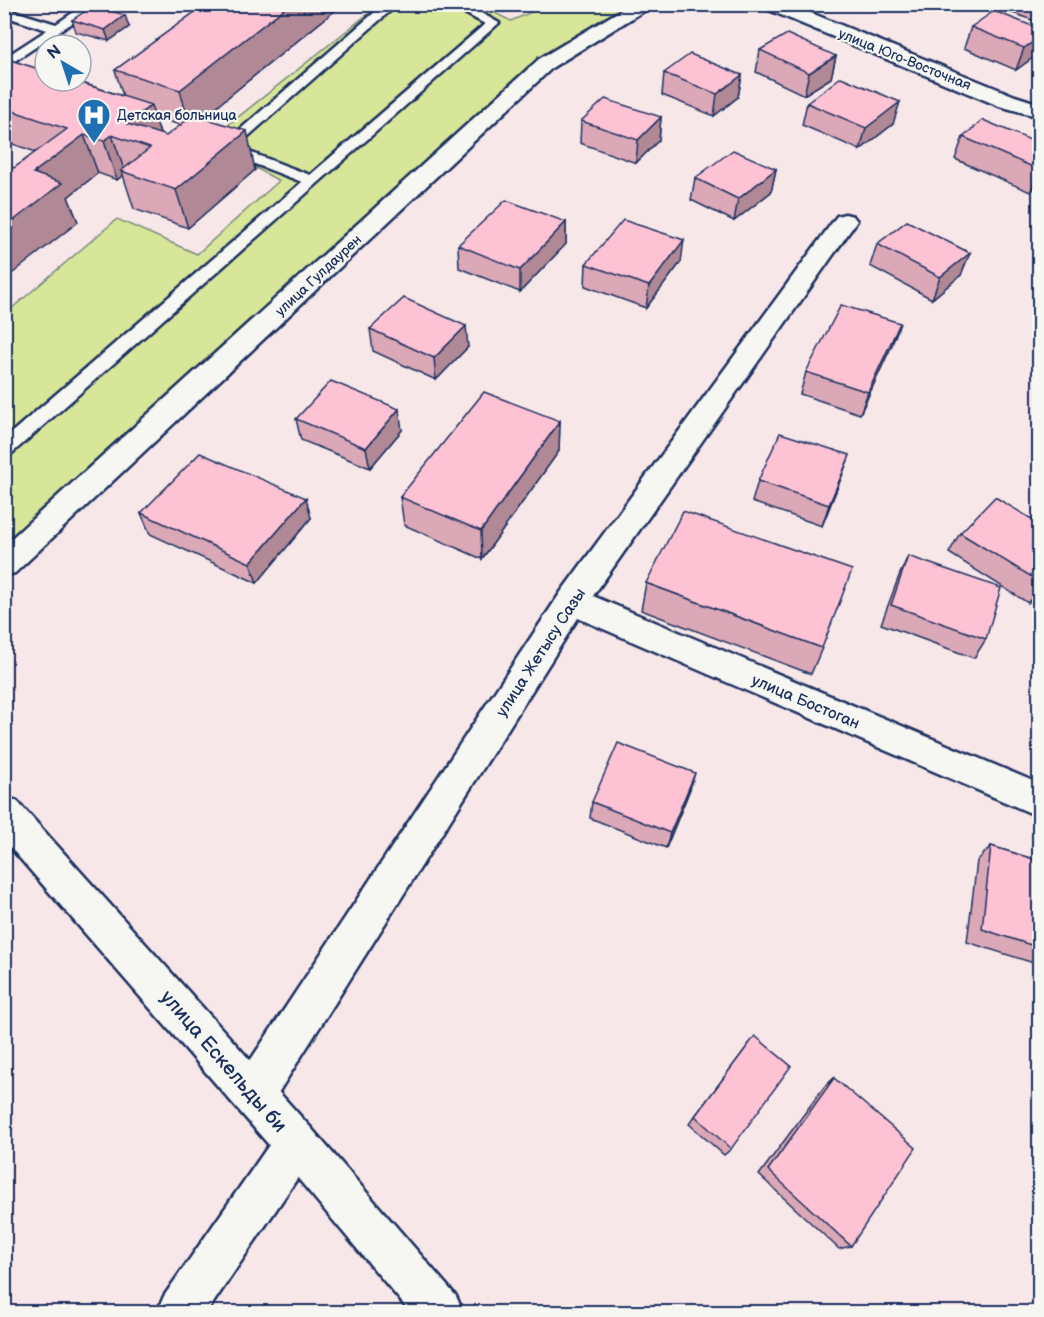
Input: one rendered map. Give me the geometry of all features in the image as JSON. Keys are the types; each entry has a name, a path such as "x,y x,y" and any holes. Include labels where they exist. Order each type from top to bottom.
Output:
{"street":[{"name":"улица Гулдаурен","path":"4,564 546,63 646,4"},
{"name":"улица Юго-Восточная","path":"771,4 1007,101 1040,111"},
{"name":"улица Жетысу Сазы","path":"253,1094 572,601 845,221"},
{"name":"улица Бостоган","path":"572,601 1040,801"},
{"name":"улица Ескельды би","path":"4,813 296,1143 441,1312"},
{"path":"180,1312 296,1143"}],"lane":[{"path":"4,64 95,4"},
{"path":"312,181 226,148 392,4"},
{"path":"4,450 493,23 454,4"},
{"path":"4,12 57,29"}],"green space":[{"path":"379,5 479,5 511,21 547,5 638,5 528,66 246,333 5,551 5,314 117,219 197,254 279,181 208,141"}],"building":[{"path":"206,4 290,4 180,90 115,70"},
{"path":"93,6 125,15 105,30 72,20"},
{"path":"994,11 1040,29 1040,37 1024,48 971,27"},
{"path":"787,34 836,56 809,73 760,50"},
{"path":"690,54 742,75 717,94 664,73"},
{"path":"4,58 33,67 33,93 93,93 93,87 151,105 127,124 166,136 194,115 247,131 176,190 121,171 150,148 112,135 104,141 84,135 33,173 62,183 4,228 4,164 14,168 67,129 4,108"},
{"path":"841,77 900,102 866,128 807,103"},
{"path":"605,99 661,117 638,140 581,121"},
{"path":"983,120 1040,144 1040,170 963,137"},
{"path":"733,150 776,169 738,199 695,178"},
{"path":"506,200 566,222 520,270 458,245"},
{"path":"623,220 684,240 649,286 586,264"},
{"path":"907,221 970,253 940,277 877,244"},
{"path":"404,298 466,326 434,358 370,329"},
{"path":"841,305 900,323 868,392 806,372"},
{"path":"331,381 399,409 366,448 296,419"},
{"path":"484,392 560,421 481,531 400,497"},
{"path":"780,433 850,455 829,505 758,481"},
{"path":"200,453 306,498 250,563 141,513"},
{"path":"995,497 1040,524 1040,582 960,533"},
{"path":"683,511 852,570 822,648 646,583"},
{"path":"908,556 1001,588 986,639 891,605"},
{"path":"618,743 695,773 670,833 592,802"},
{"path":"991,846 1040,861 1040,948 982,929"},
{"path":"755,1036 791,1066 731,1149 695,1116"},
{"path":"834,1078 916,1148 851,1246 768,1170"}],"place":[{"name":"Детская больница","path":"94,144"}]}
